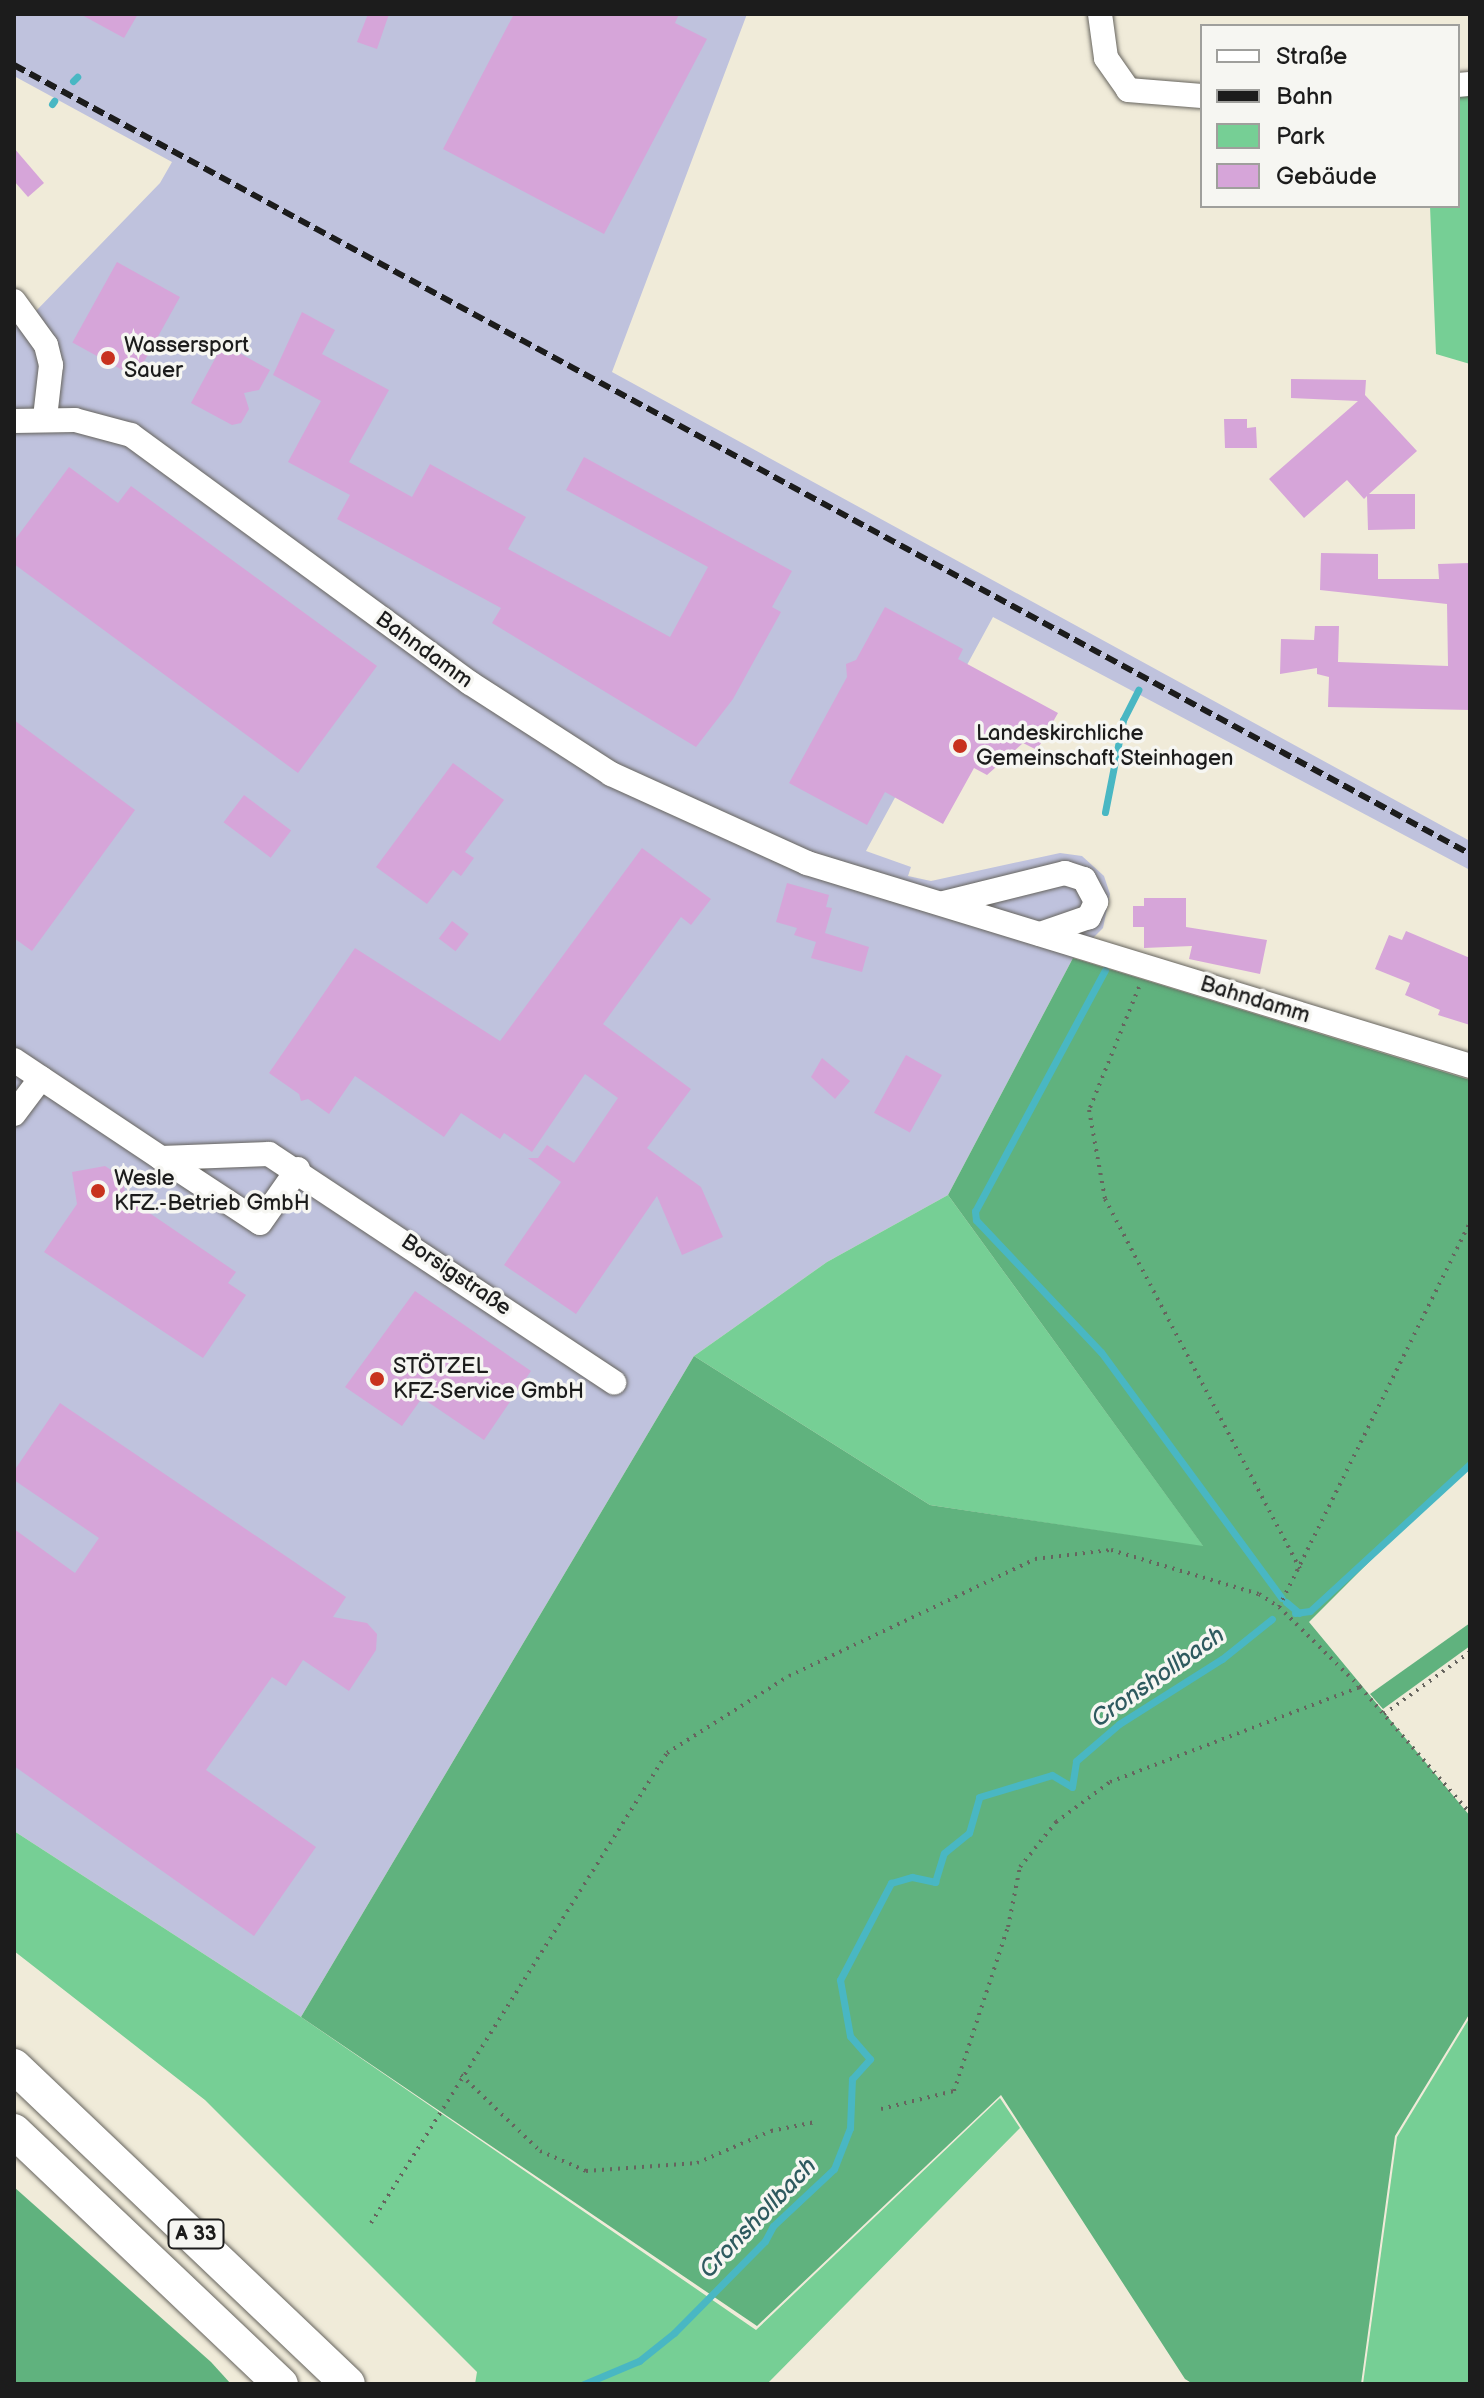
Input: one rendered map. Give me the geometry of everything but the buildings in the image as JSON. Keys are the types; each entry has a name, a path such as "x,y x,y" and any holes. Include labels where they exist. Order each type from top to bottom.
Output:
{"highway":[{"name":"A 33","path":"14,2066 348,2384"},
{"name":"A 33","path":"14,2131 281,2384"}],"street":[{"path":"1100,14 1106,58 1128,90 1200,96"},
{"path":"14,301 36,327 48,355 45,418"},
{"name":"Bahndamm","path":"14,421 45,418 98,423 131,435 470,683 611,774 807,863 1470,1066"},
{"path":"942,904 1065,873 1084,879 1096,902 1089,917 1040,934"},
{"path":"14,1060 260,1223 298,1169"},
{"path":"14,1114 41,1078"},
{"name":"Borsigstraße","path":"161,1158 269,1154 298,1169 614,1382"}],"path":[{"path":"1147,968 1089,1110 1105,1199 1300,1569"},
{"path":"1279,1607 1470,1222"},
{"path":"371,2223 461,2075 667,1753 789,1676 1035,1559 1111,1550 1259,1594 1279,1607 1360,1687 1470,1813"},
{"path":"1384,1714 1470,1652"},
{"path":"881,2109 954,2091 1008,1927 1020,1867 1056,1822 1110,1782 1360,1687"},
{"path":"461,2075 540,2151 586,2171 697,2163 771,2131 815,2122"}],"shaded area":[{"path":"14,14 747,14 612,372 1470,841 1470,870 993,617 866,851 911,867 908,876 931,881 1060,853 1082,856 1104,876 1110,894 1103,928 1073,958 948,1195 827,1262 694,1356 301,2017 14,1831 14,287 35,312 160,183 172,162 14,76"}],"green space":[{"path":"1470,95 1470,364 1436,354 1430,208 1460,208 1460,96"},
{"path":"1073,958 1470,1080 1470,1461 1309,1622 1470,1816 1470,2013 1395,2136 1361,2384 1193,2384 1185,2379 1001,2095 757,2326 301,2017 694,1356 930,1505 1203,1546 948,1195"},
{"path":"948,1195 1204,1547 930,1505 694,1356 827,1262"},
{"path":"1470,1623 1470,1646 1383,1709 1370,1694"},
{"path":"14,1831 301,2017 756,2330 1000,2098 1020,2128 767,2384 475,2384 477,2372 205,2100 14,1951"},
{"path":"1470,2017 1470,2384 1363,2384 1397,2137"},
{"path":"14,2187 211,2362 231,2384 14,2384"}],"waterway":[{"path":"73,81 77,77"},
{"path":"1105,812 1123,720 1138,690"},
{"path":"1105,970 975,1211 976,1220 1101,1352 1282,1598"},
{"name":"Cronshollbach","path":"1295,1613 1310,1611 1470,1464"},
{"path":"1286,1602 1299,1613"},
{"name":"Cronshollbach","path":"584,2384 639,2361 674,2333 765,2241 773,2226 834,2169 850,2128 852,2079 870,2059 850,2036 840,1980 891,1883 912,1877 935,1882 944,1853 969,1833 979,1797 1052,1775 1072,1787 1076,1761 1119,1724 1222,1659 1272,1619"}],"railway":[{"path":"14,65 1470,854"}],"place":[{"name":"Wassersport Sauer","path":"108,358"},
{"name":"Landeskirchliche Gemeinschaft Steinhagen","path":"960,746"},
{"name":"Wesle KFZ.-Betrieb GmbH","path":"98,1191"},
{"name":"STÖTZEL KFZ-Service GmbH","path":"377,1379"}]}
